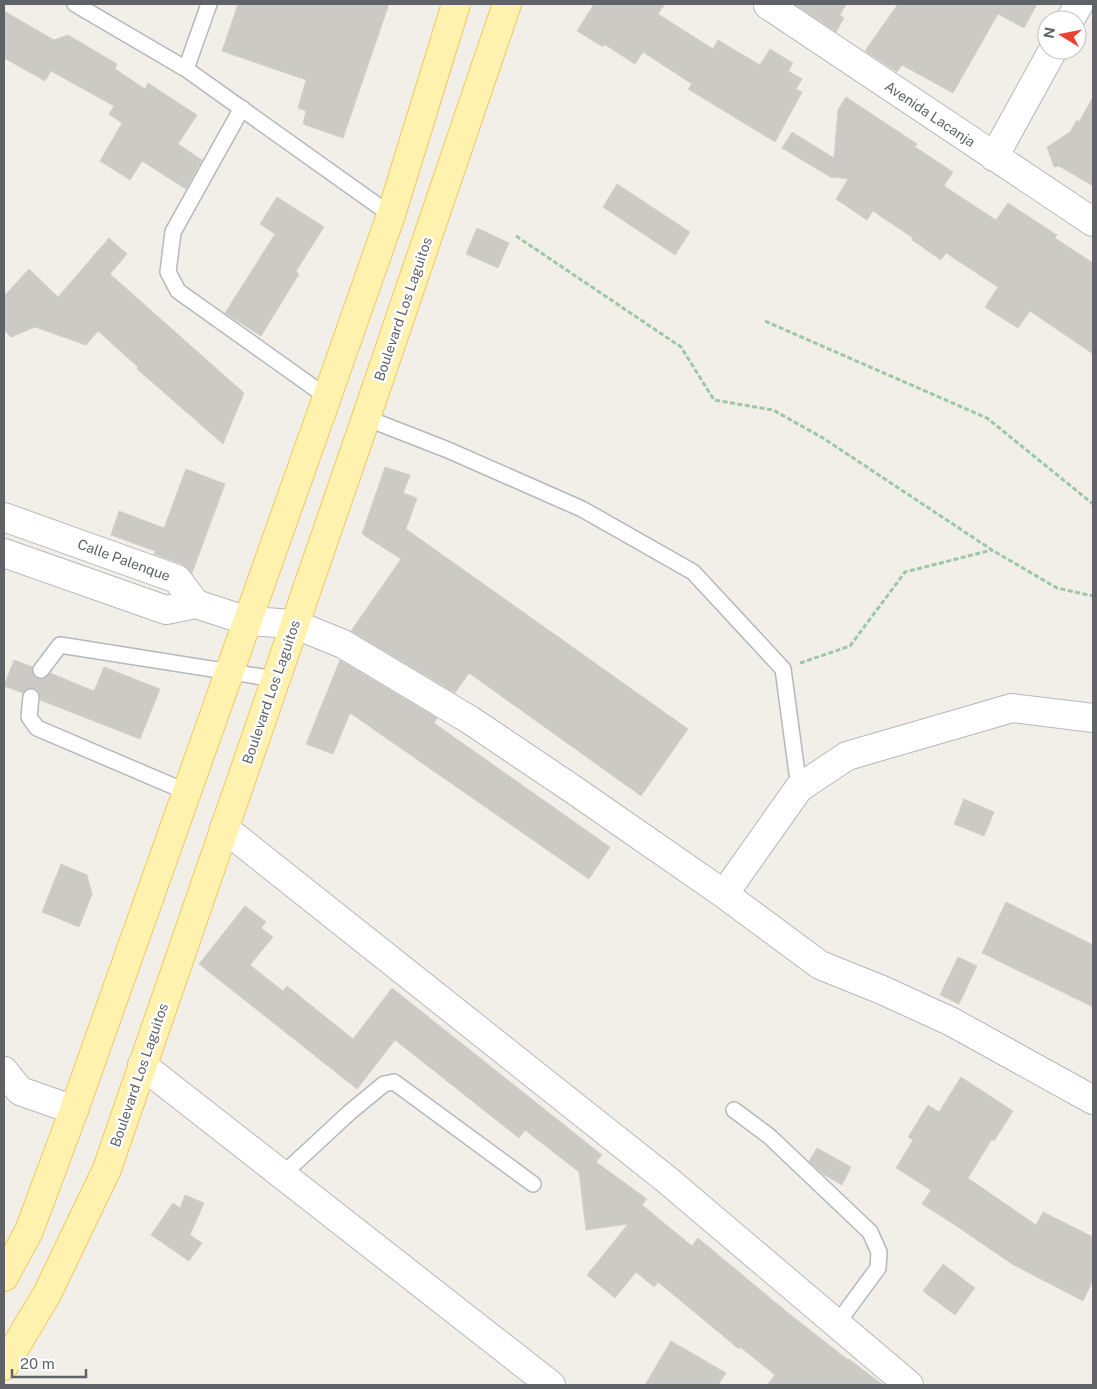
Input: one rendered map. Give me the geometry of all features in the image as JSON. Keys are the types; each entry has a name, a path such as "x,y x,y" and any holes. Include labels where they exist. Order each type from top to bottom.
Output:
{"main road":[{"path":"4,1277 29,1231 248,621 392,215 456,4"},
{"name":"Boulevard Los Laguitos","path":"4,1366 47,1294 107,1168 507,4"}],"street":[{"name":"Avenida Lacanja","path":"768,4 1093,222"},
{"path":"994,157 1047,60"},
{"name":"Calle Palenque","path":"4,517 178,580 196,604"},
{"path":"4,553 166,610 196,604 248,621 294,624 343,644 470,720 724,894 820,965 882,990 952,1022 1093,1100"},
{"path":"724,894 799,788 847,756 1012,708 1093,718"},
{"path":"224,828 666,1180 909,1385"},
{"path":"142,1065 551,1385"},
{"path":"9,1086 74,1110"}],"lane":[{"path":"75,4 186,69 392,215"},
{"path":"186,69 209,4"},
{"path":"242,108 173,232 168,272 178,291 327,397"},
{"path":"366,418 448,450 582,509 693,572 783,669 799,788"},
{"path":"41,670 60,645 275,679"},
{"path":"31,697 29,717 37,728 187,792"},
{"path":"282,1175 363,1101 384,1084 394,1082 533,1184"},
{"path":"734,1110 769,1136 870,1232 879,1252 878,1268 836,1325"}],"path":[{"path":"516,236 681,347 714,400 773,410 823,438 992,550 1057,588 1093,596"},
{"path":"765,321 987,418 1093,504"},
{"path":"783,669 850,646 905,572 992,550"}],"building":[{"path":"238,4 389,4 343,138 303,124 306,111 298,108 306,80 222,51"},
{"path":"594,4 665,4 658,14 713,49 718,40 760,65 770,49 793,63 788,71 802,79 796,89 802,92 775,142 688,89 692,84 643,52 635,64 604,44 603,47 577,31"},
{"path":"794,4 846,4 840,15 844,18 836,32"},
{"path":"898,4 1037,4 1024,28 998,14 953,93 902,65 897,72 865,51"},
{"path":"4,11 54,40 68,35 117,64 115,69 145,89 148,83 197,115 178,144 202,160 186,189 142,161 130,180 100,161 122,123 109,114 114,106 51,71 45,81 4,58"},
{"path":"846,97 917,144 915,147 953,172 944,186 996,220 1008,203 1057,235 1055,238 1093,263 1093,354 1030,311 1018,328 997,315 985,307 998,287 946,253 941,260 873,211 867,220 836,199 848,179 832,178 782,148 792,132 834,158 838,110"},
{"path":"1093,97 1093,186 1059,166 1054,167 1047,147 1070,132 1077,120 1079,122"},
{"path":"617,184 690,232 675,255 603,207"},
{"path":"277,197 324,227 296,271 299,274 261,336 225,313 275,234 260,224"},
{"path":"477,228 509,243 498,268 466,254"},
{"path":"109,238 127,254 110,274 244,393 223,444 137,369 138,367 98,331 86,345 35,327 11,337 4,330 4,296 29,269 58,297"},
{"path":"385,467 410,475 403,493 417,498 406,529 688,729 641,796 469,673 455,693 351,631 401,559 362,534"},
{"path":"186,469 225,484 192,573 182,564 154,554 155,551 111,535 119,511 164,528"},
{"path":"14,660 33,667 33,674 39,679 45,678 50,673 94,691 104,667 160,689 140,739 40,700 40,694 36,689 28,688 23,693 4,686"},
{"path":"340,660 437,718 434,723 610,847 589,879 350,713 333,754 306,744"},
{"path":"964,799 994,812 984,836 954,824"},
{"path":"61,864 87,875 92,894 79,927 42,912"},
{"path":"1006,902 1093,945 1093,1007 982,953"},
{"path":"245,906 266,922 261,928 273,937 250,965 283,991 287,986 353,1039 392,988 602,1155 596,1162 647,1199 642,1205 692,1246 698,1238 787,1312 883,1385 767,1385 775,1375 740,1347 739,1349 658,1282 654,1287 636,1272 615,1298 587,1275 628,1224 586,1230 579,1172 525,1130 519,1138 395,1040 357,1089 199,964"},
{"path":"958,957 977,966 959,1004 940,995"},
{"path":"961,1077 1013,1111 994,1141 992,1139 968,1178 1036,1225 1043,1212 1093,1237 1093,1280 1083,1301 1012,1264 922,1204 931,1190 896,1168 913,1140 908,1137 928,1105 939,1112"},
{"path":"817,1148 851,1167 842,1185 823,1174 809,1161"},
{"path":"185,1195 204,1203 190,1235 202,1243 189,1261 151,1235 173,1203 180,1208"},
{"path":"943,1264 975,1288 955,1315 923,1291"},
{"path":"671,1341 726,1373 718,1385 645,1385"}]}
